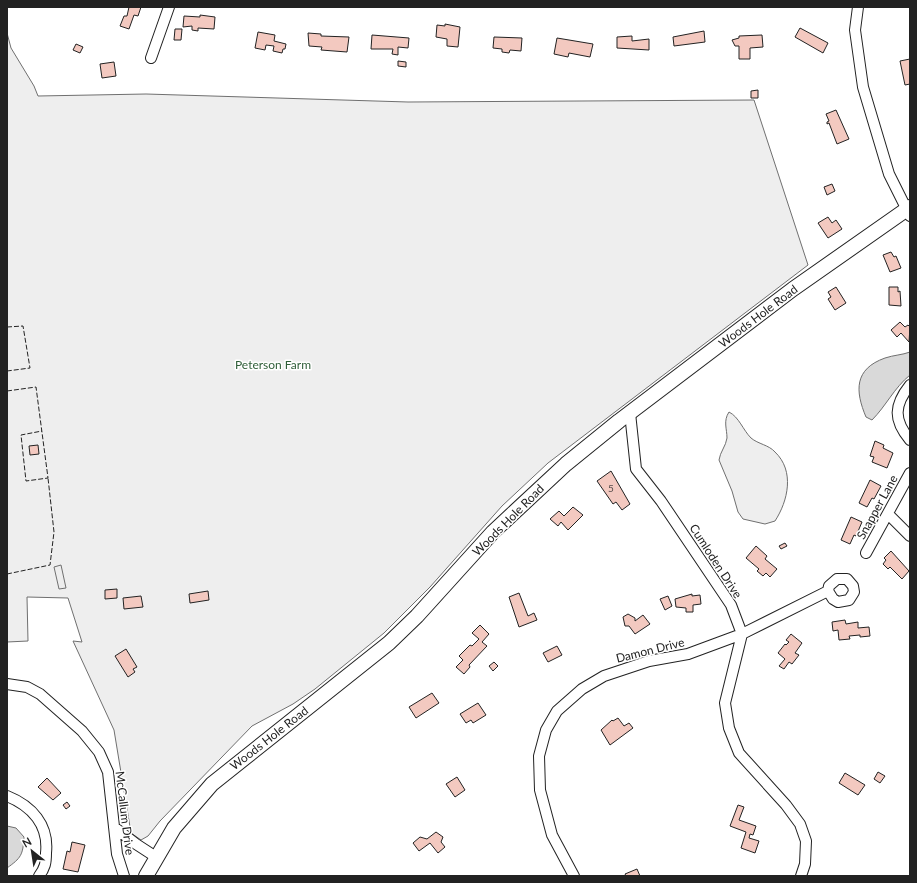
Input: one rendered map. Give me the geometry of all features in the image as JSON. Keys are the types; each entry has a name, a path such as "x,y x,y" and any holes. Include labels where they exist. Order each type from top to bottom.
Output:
{"highway":[{"name":"Woods Hole Road","path":"146,876 156,857 181,819 212,784 389,643 417,616 493,532 571,459 793,289 909,210"}],"street":[{"path":"152,58 169,7"},
{"path":"858,7 855,30 863,87 889,174 909,210"},
{"path":"910,385 902,395 897,409 898,422 910,440"},
{"name":"Cumloden Drive","path":"630,413 636,469 661,501 731,605 742,634"},
{"name":"Snapper Lane","path":"866,553 910,473"},
{"path":"888,514 910,536"},
{"name":"Damon Drive","path":"574,876 552,835 540,790 539,756 546,730 557,711 582,689 604,676 649,661 688,654 742,634 828,591"},
{"path":"742,634 725,703 729,728 739,753 786,805 800,824 806,841 805,864 801,876"},
{"name":"McCallum Drive","path":"7,684 27,687 40,694 92,742 102,756 108,772 117,854 124,876"},
{"path":"7,796 18,801 36,815 45,831 47,849 45,868 39,876"},
{"name":"McCallum Drive","path":"114,827 156,857"}],"green space":[{"name":"Peterson Farm","path":"7,33 11,48 34,86 38,96 146,94 408,102 754,100 808,265 548,463 502,506 430,587 384,633 315,689 293,704 252,726 160,821 148,836 141,840 131,833 114,730 73,641 82,642 68,598 27,597 28,641 7,642"},
{"path":"729,412 736,417 751,438 775,452 785,468 787,477 786,495 780,513 775,521 765,524 743,519 738,512 732,491 719,460 727,438 726,422"}],"shaded area":[{"path":"910,352 910,375 904,380 872,420 866,417 862,407 859,390 862,375 867,368 885,358"},
{"path":"61,565 66,588 59,589 54,567"},
{"path":"7,826 16,828 24,837 23,848 20,856 7,868"}],"building":[{"path":"129,7 141,7 138,16 134,15 129,29 120,26 124,16 127,16"},
{"path":"200,15 215,17 214,29 198,28 198,31 192,30 192,26 183,27 184,16 200,17"},
{"path":"445,24 460,27 458,47 447,46 447,39 436,37 437,25 445,26"},
{"path":"800,28 828,43 823,53 795,37"},
{"path":"175,29 182,29 181,40 174,40"},
{"path":"704,31 705,42 674,46 673,37"},
{"path":"258,32 275,35 274,41 286,44 285,49 283,49 282,53 273,51 274,46 266,45 265,50 255,48"},
{"path":"308,33 321,34 321,36 349,37 347,52 321,50 322,47 309,46"},
{"path":"372,35 409,38 408,48 398,47 398,55 392,54 393,49 371,49"},
{"path":"762,35 763,47 750,48 750,59 739,59 739,46 735,46 732,40 739,38 739,36"},
{"path":"632,36 632,41 649,39 649,50 617,48 617,37"},
{"path":"494,37 522,38 521,51 510,50 509,53 502,52 502,49 493,48"},
{"path":"557,38 593,44 590,57 569,53 568,57 554,54"},
{"path":"76,44 83,47 80,53 73,50"},
{"path":"910,59 910,84 905,85 900,61"},
{"path":"398,61 406,62 406,67 398,66"},
{"path":"114,62 116,76 102,78 100,64"},
{"path":"758,90 758,98 751,98 751,91"},
{"path":"836,110 849,139 837,144 829,123 827,124 829,121 826,114"},
{"path":"832,184 835,191 827,195 824,187"},
{"path":"828,217 832,223 836,220 842,229 828,238 818,223"},
{"path":"891,252 894,257 896,256 901,268 890,272 883,255"},
{"path":"836,287 846,303 835,310 828,299 831,297 828,292"},
{"path":"889,287 898,287 898,292 900,291 901,306 889,305"},
{"path":"900,322 905,327 908,325 910,327 909,342 901,333 897,337 891,330"},
{"path":"875,441 884,445 883,448 893,453 887,468 872,462 874,457 870,456"},
{"path":"38,445 39,454 30,455 29,446"},
{"path":"611,471 630,504 622,510 616,502 613,504 597,481"},
{"path":"870,480 881,486 874,499 872,498 867,507 859,503"},
{"path":"573,507 583,515 568,530 561,522 558,526 550,519 559,511 564,516"},
{"path":"851,517 862,522 856,536 854,535 850,544 841,540"},
{"path":"785,543 787,546 781,549 779,546"},
{"path":"756,546 767,556 765,559 777,569 770,577 766,573 763,576 757,571 759,569 746,558"},
{"path":"891,551 909,571 902,579 890,567 888,569 883,564 886,560 884,558"},
{"path":"117,589 117,598 105,599 105,590"},
{"path":"208,591 209,600 190,603 189,594"},
{"path":"519,593 528,616 534,613 537,620 519,627 509,597"},
{"path":"692,594 692,596 700,595 701,604 693,605 693,612 686,612 686,608 676,607 675,599"},
{"path":"141,596 143,607 124,609 123,598"},
{"path":"668,596 672,606 665,610 660,599"},
{"path":"628,614 635,618 635,621 643,615 650,624 635,634 629,626 625,626 623,617"},
{"path":"845,620 846,624 858,622 858,628 869,627 870,636 849,636 850,639 839,640 838,630 833,631 832,622"},
{"path":"480,625 489,634 482,642 487,646 469,665 470,667 464,674 456,667 463,660 459,656 470,645 472,646 479,639 472,633"},
{"path":"791,634 802,643 795,653 799,655 792,664 789,662 784,669 779,666 785,659 778,653 785,644 786,645 789,642 786,640"},
{"path":"557,646 562,655 548,662 543,653"},
{"path":"126,649 137,667 133,669 135,672 128,677 115,656"},
{"path":"494,662 498,666 493,671 489,666"},
{"path":"432,693 439,703 416,718 409,707"},
{"path":"478,703 486,715 473,723 471,720 466,723 460,714"},
{"path":"618,718 624,726 629,723 633,728 610,745 601,730 612,720 613,721"},
{"path":"878,772 885,776 880,783 874,779"},
{"path":"845,773 865,785 858,795 839,783"},
{"path":"457,777 465,790 455,797 446,784"},
{"path":"47,778 61,793 53,800 38,787"},
{"path":"67,802 70,806 66,809 63,805"},
{"path":"738,805 744,807 739,820 756,826 753,835 750,834 749,838 759,841 755,853 741,848 746,832 730,826"},
{"path":"436,832 443,837 441,842 445,847 438,853 430,843 419,851 413,843 420,837 427,839"},
{"path":"72,842 85,845 78,872 63,869 67,851 70,852"},
{"path":"637,869 640,876 626,876 625,874"}],"fence":[{"path":"7,327 23,326 30,368 7,371"},
{"path":"7,391 36,387 48,478 26,481 21,435 42,431"},
{"path":"7,574 50,565 54,532 48,478"}]}
